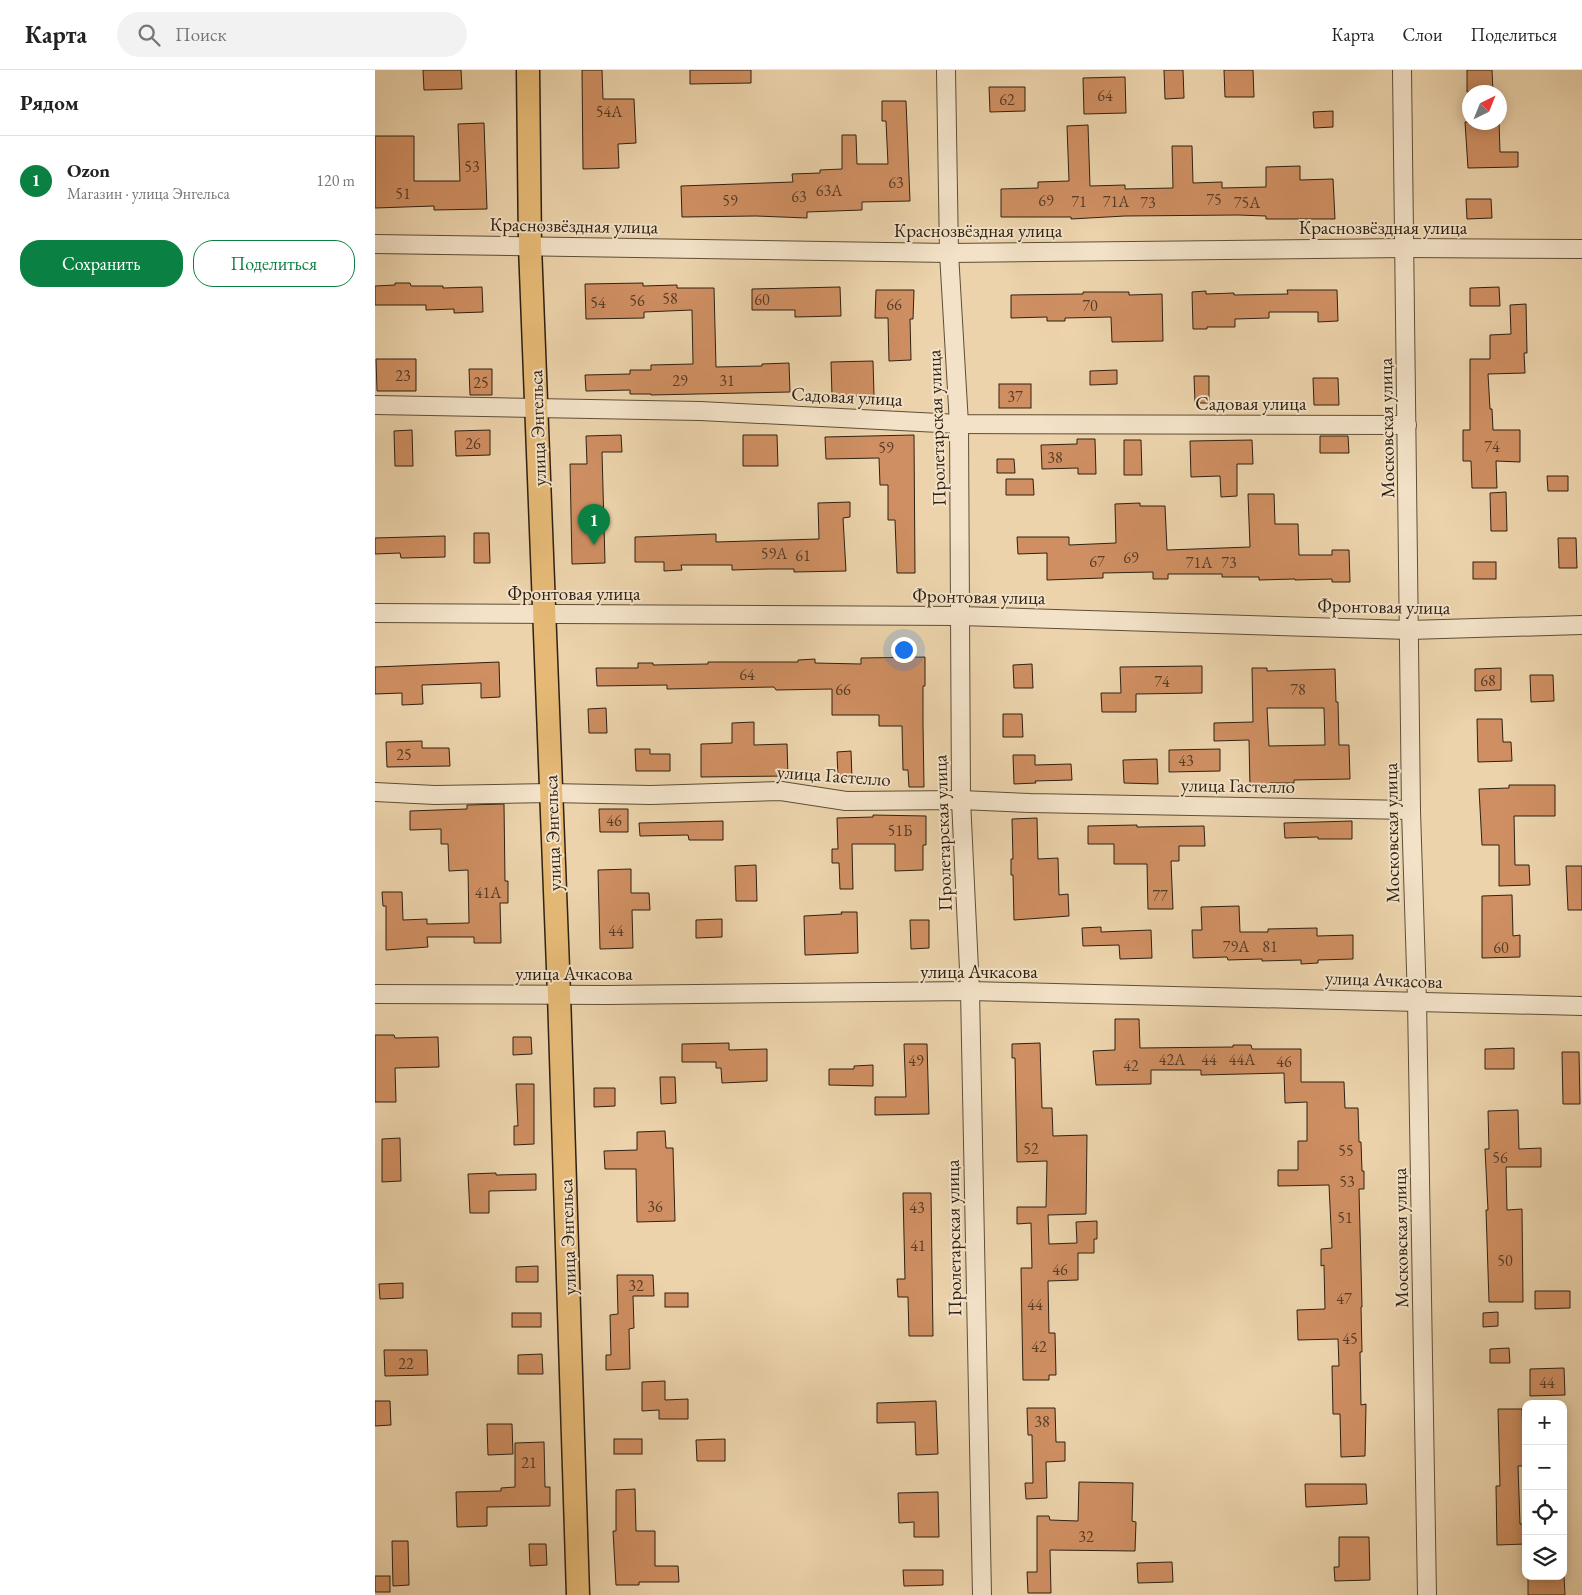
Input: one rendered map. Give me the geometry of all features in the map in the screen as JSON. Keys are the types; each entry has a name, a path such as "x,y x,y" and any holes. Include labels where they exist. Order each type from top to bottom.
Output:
{"main road":[{"name":"улица Энгельса","path":"528,70 536,408 559,994 578,1595"}],"street":[{"name":"Пролетарская улица","path":"946,70 949,253 959,424 961,800 969,991 981,1595"},
{"name":"Московская улица","path":"1402,70 1411,810 1417,1001 1427,1595"},
{"name":"Краснозвёздная улица","path":"375,244 949,253 1405,248 1582,249"},
{"name":"Садовая улица","path":"375,405 700,411 959,424 1407,425"},
{"name":"Фронтовая улица","path":"375,613 960,616 1409,630 1582,625"},
{"name":"улица Гастелло","path":"375,792 435,795 550,793 651,795 781,791 846,801 961,800 1411,810"},
{"name":"улица Ачкасова","path":"375,994 969,991 1582,1006"}],"building":[{"path":"423,70 461,70 462,89 424,90"},
{"path":"582,70 602,70 603,99 634,99 636,143 618,144 619,168 583,169"},
{"path":"690,70 751,70 751,83 690,84"},
{"path":"1164,70 1183,70 1184,98 1165,99"},
{"path":"1224,70 1253,70 1254,97 1225,97"},
{"path":"1467,70 1492,70 1493,85 1467,85"},
{"path":"1125,77 1126,113 1084,114 1083,78"},
{"path":"989,87 1025,87 1025,111 990,112"},
{"path":"882,101 906,101 910,201 862,202 862,210 807,212 807,218 756,216 682,217 681,186 793,182 792,174 820,173 820,170 842,169 842,135 856,135 857,164 888,164 886,121 882,121"},
{"path":"1333,111 1333,127 1314,128 1313,112"},
{"path":"484,123 487,209 434,210 434,206 375,208 375,136 414,136 414,181 460,181 458,124"},
{"path":"1088,125 1090,186 1125,185 1125,189 1173,188 1172,146 1192,146 1193,183 1222,182 1222,188 1266,187 1266,167 1300,166 1300,180 1333,179 1335,219 1266,219 1266,216 1238,215 1125,216 1071,219 1071,217 1001,217 1001,189 1038,188 1038,182 1069,181 1067,126"},
{"path":"1466,130 1499,130 1500,152 1518,152 1518,167 1468,168"},
{"path":"1466,199 1491,199 1492,218 1467,219"},
{"path":"395,283 410,283 411,286 443,286 443,288 482,287 483,312 454,313 454,309 426,310 426,305 375,305 375,286 395,285"},
{"path":"643,283 643,286 677,285 677,288 714,288 716,367 762,366 762,364 789,363 790,392 651,395 630,394 630,390 586,391 585,375 630,374 630,370 651,370 651,365 693,364 692,310 644,312 644,318 586,319 585,284"},
{"path":"840,287 841,316 795,317 795,310 752,310 752,289"},
{"path":"1499,287 1500,306 1470,306 1470,288"},
{"path":"876,290 914,290 913,319 910,319 911,360 889,361 888,318 875,318"},
{"path":"1287,290 1337,290 1338,321 1318,322 1318,312 1269,312 1269,318 1235,319 1235,327 1193,329 1192,292 1206,291 1206,294 1234,293 1234,295 1288,294"},
{"path":"1083,292 1129,292 1129,295 1162,294 1163,341 1112,342 1111,317 1065,318 1065,321 1047,321 1047,317 1011,318 1011,295 1083,294"},
{"path":"1526,304 1527,353 1524,353 1525,373 1488,374 1493,430 1520,430 1520,462 1496,461 1497,488 1472,488 1471,461 1463,461 1463,430 1470,430 1470,359 1490,359 1490,335 1511,334 1510,305"},
{"path":"376,359 416,359 416,391 377,391"},
{"path":"873,361 874,396 832,396 831,362"},
{"path":"469,369 492,369 492,395 470,395"},
{"path":"1117,370 1117,384 1090,385 1090,371"},
{"path":"1194,376 1209,376 1209,403 1195,403"},
{"path":"1313,378 1338,378 1339,405 1314,405"},
{"path":"999,384 1031,384 1031,408 999,408"},
{"path":"412,430 413,466 395,466 394,431"},
{"path":"490,430 490,455 456,456 455,431"},
{"path":"621,435 622,452 602,452 605,563 572,564 570,464 587,464 586,436"},
{"path":"743,435 777,435 778,466 743,466"},
{"path":"914,435 915,573 897,573 895,520 888,520 888,485 880,485 879,458 826,459 825,437"},
{"path":"1320,436 1348,436 1349,453 1320,453"},
{"path":"1077,439 1095,439 1096,474 1078,474 1078,468 1042,469 1041,445 1077,444"},
{"path":"1124,440 1141,440 1142,475 1124,475"},
{"path":"1252,440 1253,464 1237,464 1237,496 1221,497 1220,476 1191,477 1190,441"},
{"path":"997,459 1014,459 1015,473 997,473"},
{"path":"1547,476 1568,476 1568,491 1548,491"},
{"path":"1006,479 1033,479 1034,495 1006,495"},
{"path":"1506,492 1507,531 1491,531 1490,493"},
{"path":"1248,494 1274,494 1275,524 1298,524 1299,555 1332,555 1332,550 1349,550 1350,582 1332,582 1332,579 1259,580 1259,577 1222,577 1222,574 1168,574 1168,579 1153,579 1153,572 1103,573 1103,578 1047,580 1047,553 1018,554 1017,537 1069,537 1069,545 1116,543 1115,504 1140,503 1140,506 1165,506 1167,550 1250,547"},
{"path":"850,502 850,517 843,518 846,571 794,572 794,569 732,570 732,565 681,565 682,570 664,571 664,562 635,562 635,537 716,534 716,542 819,539 818,503"},
{"path":"474,533 489,533 490,563 474,563"},
{"path":"445,536 445,557 401,558 400,553 375,554 375,538"},
{"path":"1558,538 1576,538 1577,568 1559,568"},
{"path":"1473,562 1496,562 1496,579 1473,579"},
{"path":"925,657 925,686 923,686 924,787 909,787 908,770 903,770 902,726 879,726 879,715 832,715 832,689 776,690 774,687 667,689 667,685 597,686 596,668 638,668 638,663 653,663 653,665 708,664 708,662 798,662 798,660 815,659 815,663 861,664 861,658"},
{"path":"499,662 500,697 481,698 481,683 422,685 423,704 402,705 402,693 375,694 375,667"},
{"path":"1032,664 1033,688 1014,688 1013,665"},
{"path":"1202,666 1202,693 1136,694 1136,712 1102,712 1101,693 1121,693 1120,667"},
{"path":"1252,668 1267,668 1267,671 1335,669 1339,745 1349,745 1350,779 1294,780 1294,783 1270,783 1270,787 1250,787 1249,740 1214,741 1214,723 1253,722","holes":["1267,708 1324,708 1325,745 1269,746"]},
{"path":"1501,668 1501,690 1475,691 1475,669"},
{"path":"1530,675 1553,675 1554,701 1531,702"},
{"path":"606,708 607,733 589,733 588,709"},
{"path":"1003,714 1022,714 1023,737 1003,737"},
{"path":"1477,719 1502,719 1503,742 1511,742 1512,761 1478,762"},
{"path":"754,722 754,745 787,744 788,776 701,777 701,744 732,743 732,723"},
{"path":"422,741 422,748 449,748 450,766 387,767 386,742"},
{"path":"635,749 650,749 650,754 670,754 670,771 636,771"},
{"path":"1220,749 1220,771 1169,772 1169,750"},
{"path":"851,751 852,779 838,779 837,752"},
{"path":"1013,755 1035,755 1035,765 1071,764 1072,780 1035,781 1036,783 1014,784"},
{"path":"1157,759 1158,784 1124,783 1123,760"},
{"path":"1509,785 1555,785 1555,816 1514,816 1515,865 1529,865 1530,885 1499,886 1499,845 1482,845 1479,789 1509,788"},
{"path":"504,804 505,881 508,881 508,903 500,903 501,943 474,943 474,937 427,937 428,947 386,950 386,906 383,906 382,892 402,892 403,920 427,919 427,924 469,923 468,870 449,871 448,844 441,844 441,829 410,830 410,811 467,809 467,805"},
{"path":"599,809 628,809 628,832 600,832"},
{"path":"873,815 926,816 926,845 923,845 923,870 895,871 895,844 852,844 853,889 840,889 839,863 832,863 832,849 838,849 837,818 873,817"},
{"path":"1037,818 1038,859 1058,858 1059,895 1068,894 1069,916 1014,920 1013,875 1011,875 1011,859 1013,859 1012,819"},
{"path":"723,821 723,840 689,840 688,835 640,836 639,823"},
{"path":"1352,821 1352,839 1285,838 1284,823"},
{"path":"1137,825 1137,827 1204,826 1205,846 1179,846 1179,861 1171,861 1173,909 1148,909 1147,864 1114,864 1114,844 1088,844 1088,826"},
{"path":"756,865 757,901 736,901 735,866"},
{"path":"1566,866 1582,866 1582,910 1568,910"},
{"path":"631,869 631,893 649,893 650,910 632,910 633,948 600,949 598,870"},
{"path":"1512,895 1513,936 1520,935 1520,957 1482,958 1482,896"},
{"path":"1239,906 1240,932 1268,932 1268,929 1317,928 1317,936 1353,935 1353,959 1318,960 1318,963 1301,964 1301,960 1262,961 1262,959 1228,960 1227,957 1193,958 1192,930 1202,930 1201,907"},
{"path":"841,912 857,912 858,953 805,955 804,916 842,914"},
{"path":"722,919 722,937 696,938 696,920"},
{"path":"910,920 929,920 929,948 911,949"},
{"path":"1101,927 1101,932 1151,930 1152,958 1120,959 1119,945 1083,946 1082,928"},
{"path":"1115,1019 1139,1019 1140,1048 1233,1047 1233,1045 1251,1045 1252,1049 1301,1049 1301,1082 1344,1082 1345,1108 1358,1108 1359,1142 1361,1142 1362,1171 1364,1171 1364,1189 1359,1189 1362,1307 1362,1352 1360,1352 1361,1405 1366,1404 1365,1456 1341,1457 1340,1414 1333,1414 1332,1366 1339,1366 1338,1339 1298,1340 1297,1310 1325,1309 1324,1265 1321,1266 1321,1249 1332,1248 1329,1185 1278,1186 1278,1170 1298,1170 1298,1141 1307,1141 1307,1102 1285,1103 1284,1073 1201,1075 1201,1070 1151,1070 1151,1084 1096,1085 1093,1051 1115,1050"},
{"path":"375,1035 394,1035 395,1038 438,1037 439,1067 395,1068 396,1102 375,1102"},
{"path":"513,1037 531,1037 532,1054 513,1055"},
{"path":"729,1043 729,1050 767,1049 767,1081 722,1083 721,1068 716,1068 716,1062 682,1062 682,1044"},
{"path":"1040,1043 1042,1108 1052,1108 1053,1136 1087,1135 1086,1214 1048,1215 1049,1244 1077,1243 1076,1222 1097,1221 1097,1239 1094,1239 1094,1253 1078,1253 1078,1280 1048,1281 1049,1333 1055,1333 1056,1375 1049,1375 1049,1380 1023,1380 1021,1268 1032,1268 1031,1223 1017,1224 1017,1207 1046,1207 1047,1161 1017,1162 1015,1058 1012,1058 1012,1044"},
{"path":"904,1044 927,1044 929,1114 875,1115 875,1097 906,1097"},
{"path":"1514,1048 1514,1069 1485,1069 1485,1049"},
{"path":"1562,1052 1579,1052 1580,1104 1563,1104"},
{"path":"873,1065 873,1086 829,1085 829,1069 854,1069 854,1066"},
{"path":"660,1077 675,1077 676,1103 661,1104"},
{"path":"516,1084 534,1084 534,1144 514,1145 514,1126 518,1126"},
{"path":"594,1088 615,1088 615,1106 594,1107"},
{"path":"1518,1110 1519,1149 1541,1148 1541,1167 1506,1167 1507,1210 1522,1209 1523,1302 1489,1302 1485,1149 1489,1149 1488,1111"},
{"path":"665,1131 666,1148 673,1148 675,1221 637,1222 636,1169 605,1169 604,1151 637,1150 637,1132"},
{"path":"400,1138 401,1181 382,1182 382,1139"},
{"path":"496,1173 496,1175 536,1174 536,1190 489,1191 489,1213 470,1213 468,1174"},
{"path":"903,1193 931,1193 933,1336 909,1336 908,1297 898,1297 897,1279 905,1279"},
{"path":"538,1266 538,1282 516,1282 516,1267"},
{"path":"617,1275 653,1275 654,1296 633,1296 634,1328 629,1329 630,1369 606,1370 606,1355 611,1355 610,1315 618,1314"},
{"path":"403,1283 403,1298 380,1299 379,1284"},
{"path":"1535,1291 1570,1291 1570,1308 1535,1309"},
{"path":"665,1293 688,1293 688,1307 665,1307"},
{"path":"1498,1312 1498,1326 1483,1327 1483,1313"},
{"path":"512,1313 541,1313 541,1327 512,1327"},
{"path":"1509,1348 1510,1363 1490,1363 1490,1349"},
{"path":"384,1350 427,1350 428,1375 385,1376"},
{"path":"542,1354 543,1374 518,1374 518,1355"},
{"path":"1564,1368 1565,1395 1530,1396 1530,1369"},
{"path":"665,1381 665,1400 688,1399 688,1419 659,1419 659,1410 642,1411 642,1382"},
{"path":"375,1401 390,1401 391,1425 375,1426"},
{"path":"936,1401 938,1454 916,1455 915,1422 877,1423 877,1403"},
{"path":"1027,1408 1055,1408 1056,1442 1065,1442 1065,1461 1046,1462 1047,1498 1026,1499 1025,1483 1033,1483 1032,1435 1028,1435"},
{"path":"1498,1409 1522,1409 1522,1466 1518,1466 1522,1544 1497,1545 1496,1486 1500,1486"},
{"path":"487,1424 512,1424 513,1454 488,1455"},
{"path":"614,1439 642,1439 642,1454 614,1454"},
{"path":"725,1439 725,1461 697,1461 696,1440"},
{"path":"544,1442 545,1487 550,1487 550,1506 487,1507 487,1526 457,1527 456,1492 501,1491 501,1488 515,1487 515,1443"},
{"path":"1079,1482 1133,1483 1132,1521 1136,1522 1135,1551 1050,1550 1051,1593 1028,1593 1027,1572 1037,1572 1037,1516 1049,1516 1050,1520 1078,1521"},
{"path":"1305,1484 1366,1484 1367,1504 1306,1507"},
{"path":"635,1489 636,1531 655,1531 655,1566 678,1566 679,1582 639,1582 639,1585 616,1585 613,1531 616,1531 616,1490"},
{"path":"938,1492 939,1537 914,1537 914,1522 899,1523 898,1493"},
{"path":"1339,1537 1369,1537 1370,1580 1335,1581 1334,1567 1339,1567"},
{"path":"392,1541 408,1541 409,1585 393,1586"},
{"path":"529,1544 546,1544 547,1565 530,1566"},
{"path":"1172,1562 1173,1582 1138,1583 1137,1563"},
{"path":"903,1570 943,1570 943,1585 904,1586"},
{"path":"375,1576 390,1576 390,1592 375,1592"},
{"path":"1528,1580 1564,1580 1565,1595 1528,1595"}],"place":[{"name":"Ozon","path":"594,545"}]}
